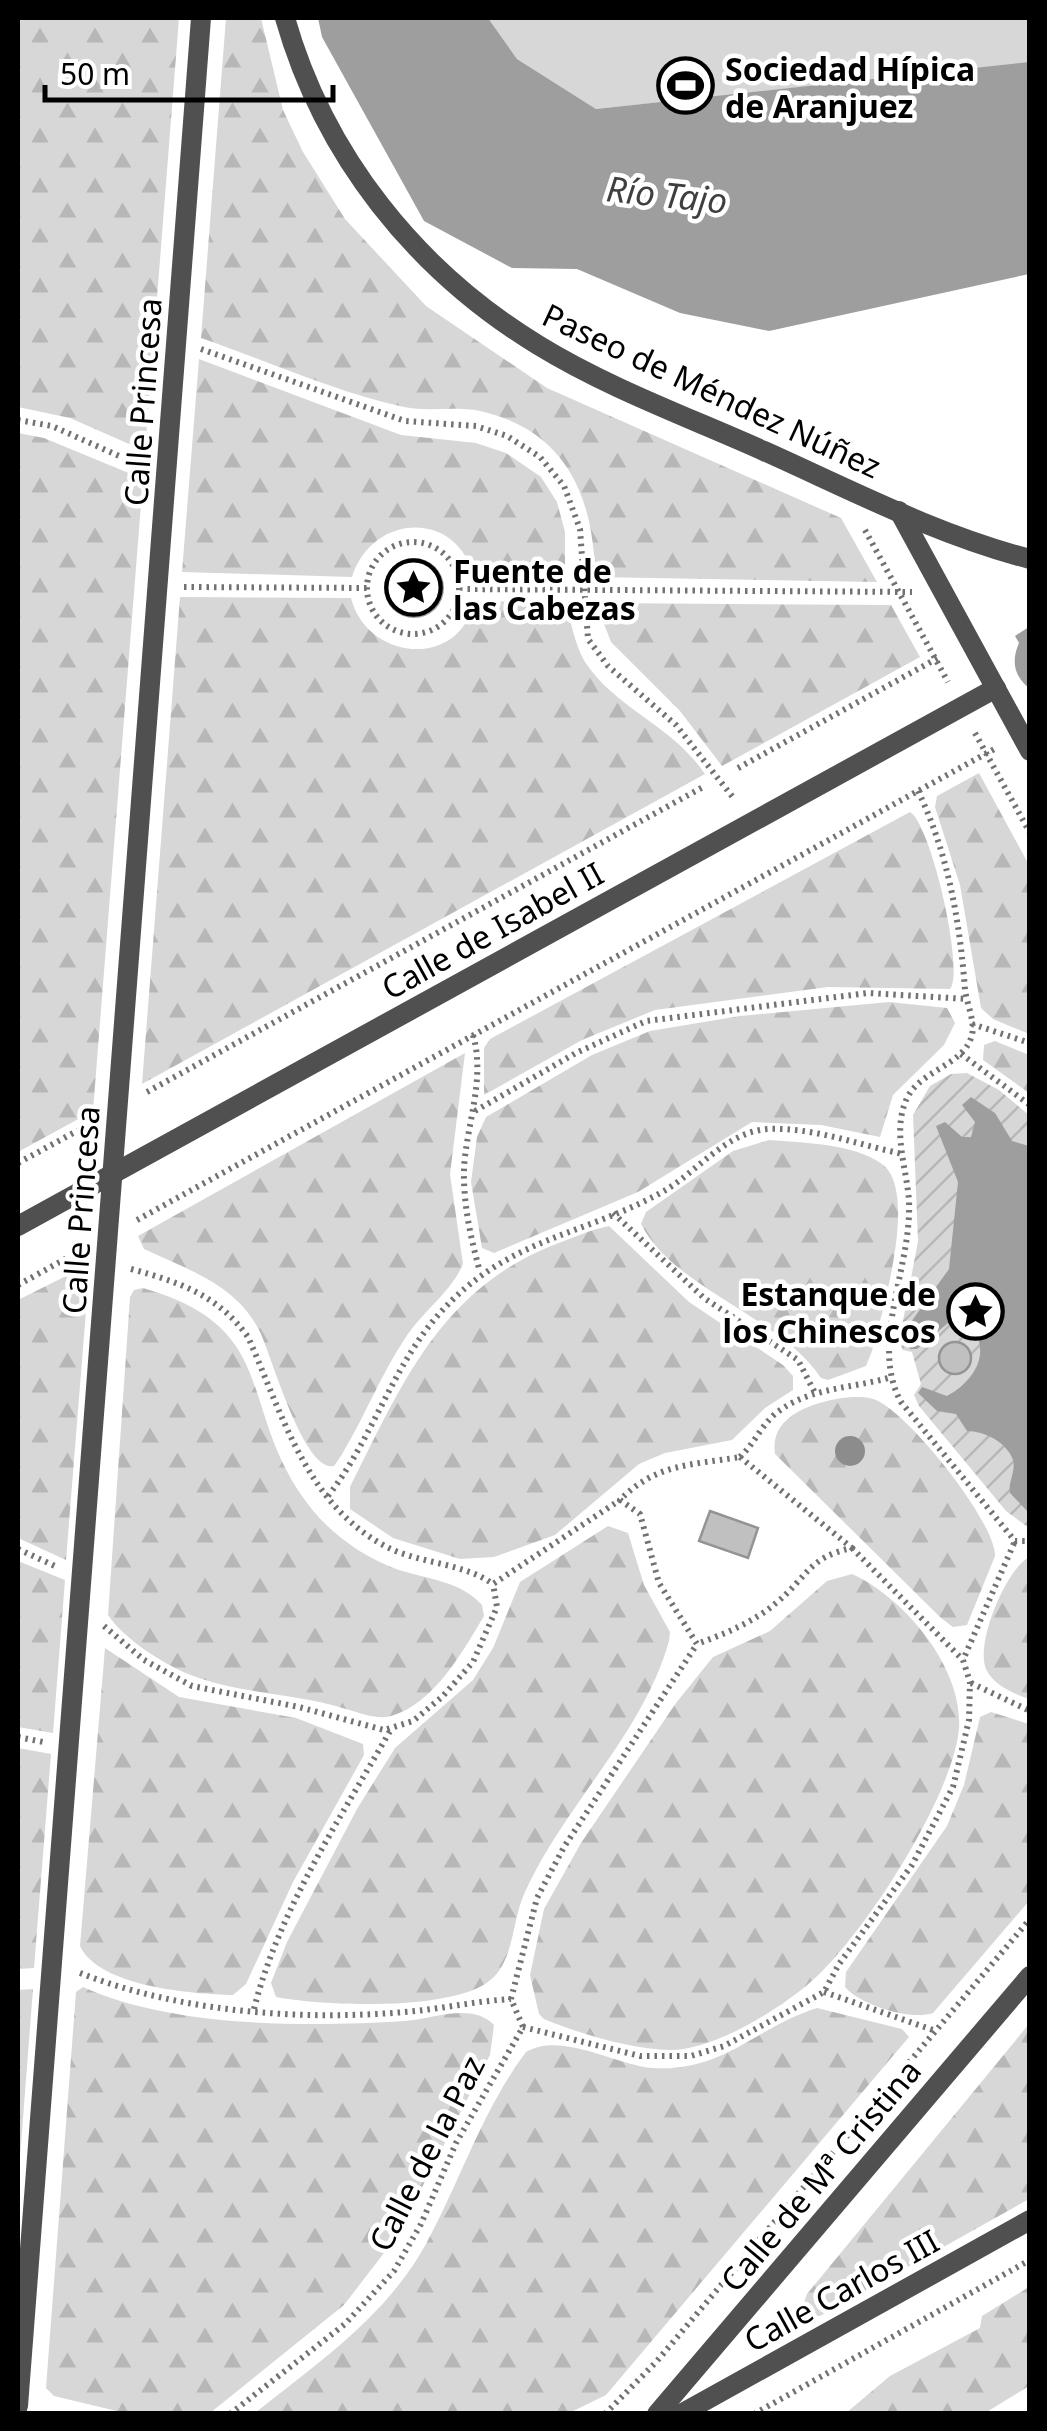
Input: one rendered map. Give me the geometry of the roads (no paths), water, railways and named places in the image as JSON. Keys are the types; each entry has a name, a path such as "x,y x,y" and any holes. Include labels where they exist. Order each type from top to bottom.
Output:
{"lane":[{"name":"Calle Princesa","path":"18,2406 201,18"},
{"name":"Paseo de Méndez Núñez","path":"285,18 303,74 332,140 404,234 464,292 562,358 950,535 1030,560"},
{"path":"899,512 1025,743"},
{"name":"Calle de Isabel II","path":"18,1226 996,688"},
{"name":"Calle de Mª Cristina","path":"656,2414 1030,1976"},
{"name":"Calle Carlos III","path":"681,2414 1030,2220"}],"water":[{"name":"Río Tajo","path":"318,18 488,18 517,59 596,109 1029,62 1029,274 769,331 680,313 577,269 512,268 424,221 322,37"},
{"name":"Fuente de las Cabezas","path":"414,558 436,566 444,588 436,610 414,618 392,610 384,588 392,566"},
{"path":"1029,627 1029,688 1017,673 1015,656 1019,643 1015,636"},
{"name":"Estanque de los Chinescos","path":"971,1097 995,1113 1012,1141 1029,1146 1029,1513 1010,1493 1014,1464 1006,1448 987,1435 967,1431 956,1414 937,1411 918,1393 922,1387 947,1396 963,1385 979,1361 975,1332 964,1323 948,1323 917,1349 910,1349 906,1342 911,1322 949,1269 958,1182 936,1126 945,1122 962,1137 971,1137 975,1122 962,1105"}],"place":[{"name":"Sociedad Hípica de Aranjuez","path":"686,86"},
{"name":"Fuente de las Cabezas","path":"414,588"},
{"name":"Estanque de los Chinescos","path":"975,1311"}]}
